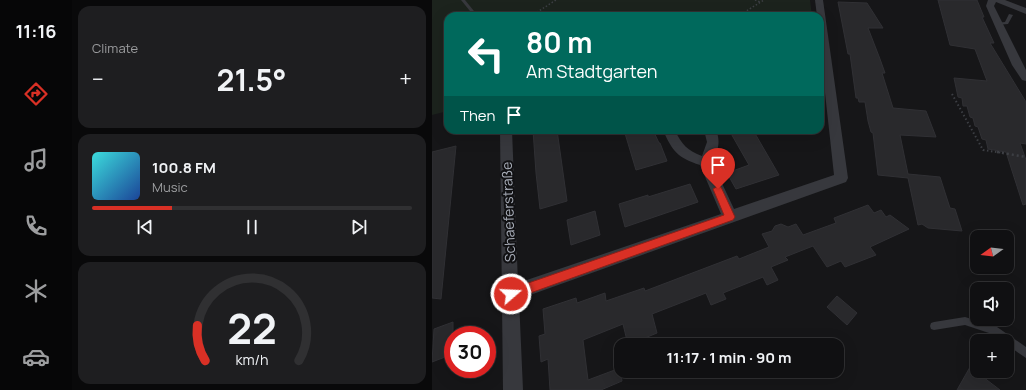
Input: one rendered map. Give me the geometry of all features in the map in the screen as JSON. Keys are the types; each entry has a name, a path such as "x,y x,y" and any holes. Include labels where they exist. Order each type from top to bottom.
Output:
{"street":[{"path":"820,0 821,12"},
{"path":"994,0 991,2 990,6 1017,65 1026,78"},
{"path":"998,0 1026,11"},
{"path":"511,294 841,178 824,34"},
{"name":"Schaeferstraße","path":"506,134 513,390"},
{"path":"671,134 676,146 684,154 705,162 730,217"},
{"path":"705,162 713,146 712,134"}],"lane":[{"path":"463,0 473,12"},
{"path":"998,24 1006,22 1010,15"},
{"path":"934,326 965,321 994,330 1026,353"}],"path":[{"path":"536,12 556,0"},
{"path":"755,0 761,2"},
{"path":"742,12 764,0"},
{"path":"952,94 983,150 1026,157"}],"shaded area":[{"path":"432,0 810,0 812,12 444,12 444,112 432,115"}],"building":[{"path":"938,0 977,0 984,17 982,17 994,43 990,43 1026,102 1026,144 1020,143 1026,160 1026,204 1023,205 1006,152 988,149 986,140 982,139 978,127 975,126 973,118 970,117 967,106 963,106 962,98 958,97 954,78 987,81 975,49 950,45"},
{"path":"838,2 867,3 883,28 868,28 885,73 882,73 893,108 926,111 936,137 900,135 908,174 940,177 950,208 955,209 962,231 928,228 922,224 918,225 908,178 878,175 873,133 871,132 868,121 865,102 859,102 858,98 856,98 850,54 848,54"},
{"path":"533,134 558,134 567,201 540,209"},
{"path":"625,134 655,134 667,161 636,170"},
{"path":"731,134 755,134 779,175 736,189 727,173 749,165"},
{"path":"456,146 441,299 432,298 432,152"},
{"path":"690,184 698,202 625,227 619,204"},
{"path":"868,205 874,213 881,210 886,217 890,215 909,229 870,247 876,255 845,267 841,261 827,267 813,246 785,257 788,260 771,267 778,280 767,285 763,277 723,293 726,299 711,305 706,293 652,314 657,333 645,338 626,338 623,324 583,340 588,380 614,370 614,378 622,378 622,381 601,390 550,390 548,359 541,362 539,336 545,334 543,309 576,298 577,303 605,293 606,301 644,288 645,291 737,256 739,259 769,247 762,234 772,231 775,226 781,224 788,227 796,224 803,235 836,223 834,218"},
{"path":"595,211 600,235 571,245 567,220"},
{"path":"837,296 857,313 847,325 827,307"},
{"path":"453,322 453,326 444,326 444,357 432,362 434,329"},
{"path":"970,367 970,378 984,378 1000,390 957,390"}],"route":[{"path":"511,294 730,217 718,189"}]}
